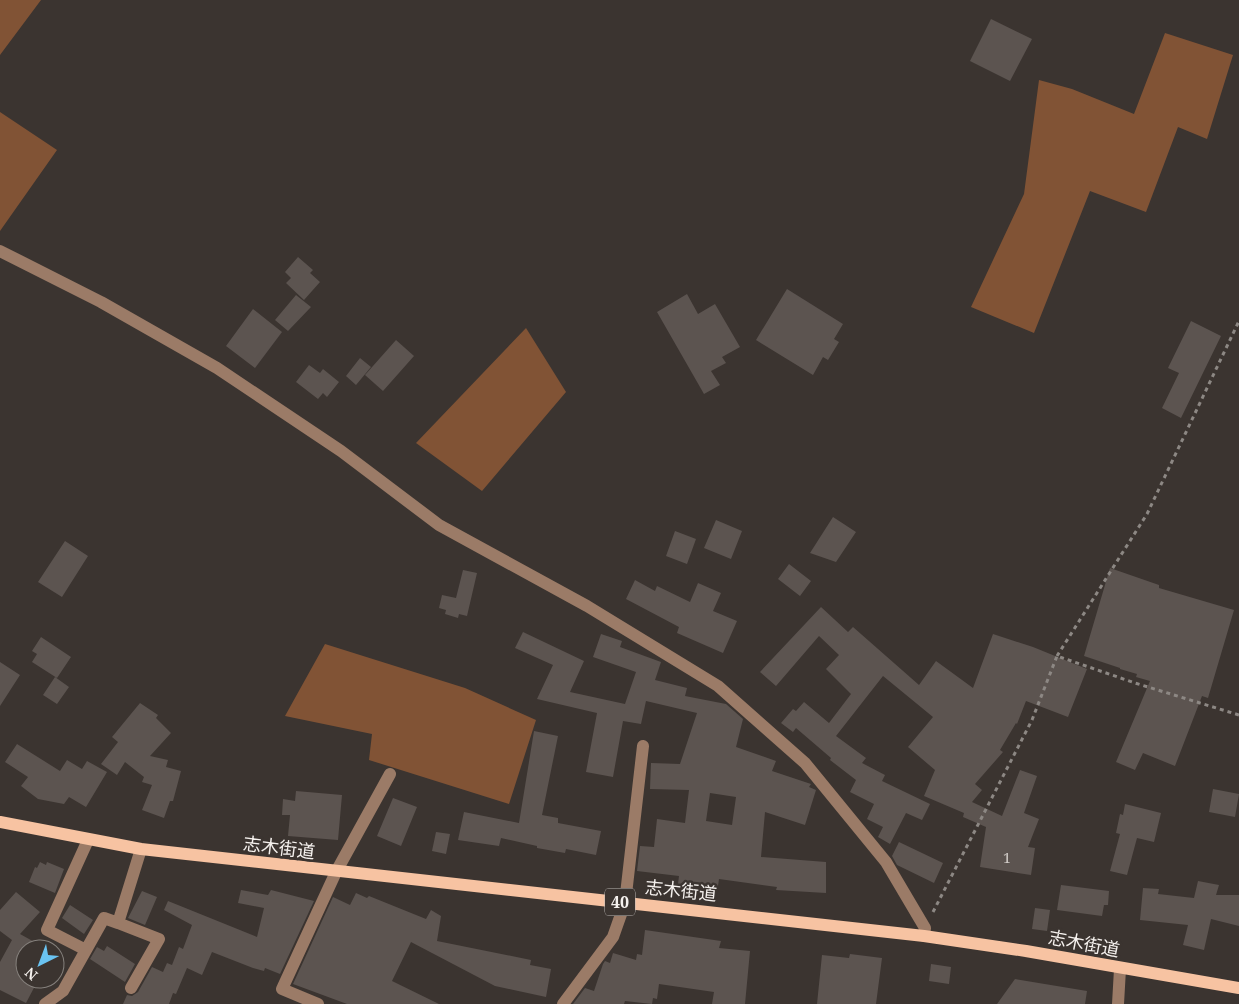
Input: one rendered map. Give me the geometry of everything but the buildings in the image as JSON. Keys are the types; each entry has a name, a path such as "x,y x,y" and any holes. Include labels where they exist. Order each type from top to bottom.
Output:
{"main road":[{"name":"志木街道","path":"0,822 141,850 625,903 924,932 1120,969 1239,988"}],"street":[{"path":"0,251 101,302 217,368 341,451 439,525 587,606 718,686 805,763 886,862 924,932"},
{"path":"563,1004 613,938 625,903 643,746"},
{"path":"318,1004 282,989 336,872 390,774"},
{"path":"86,950 47,930 88,840"},
{"path":"118,923 141,850"},
{"path":"45,1004 63,991 104,918 159,939 131,988"},
{"path":"1118,1004 1120,969"}],"path":[{"path":"924,932 1032,720 1057,656 1147,514 1239,321"},
{"path":"1057,656 1135,683 1239,715"}],"shaded area":[{"path":"0,0 41,0 0,55"},
{"path":"1165,33 1233,55 1207,139 1178,127 1146,212 1090,191 1034,333 971,307 1024,194 1039,80 1072,89 1134,114"},
{"path":"0,112 57,150 0,231"},
{"path":"526,328 566,392 482,491 416,443"},
{"path":"325,644 465,688 536,720 509,804 369,760 372,734 285,716"}]}
